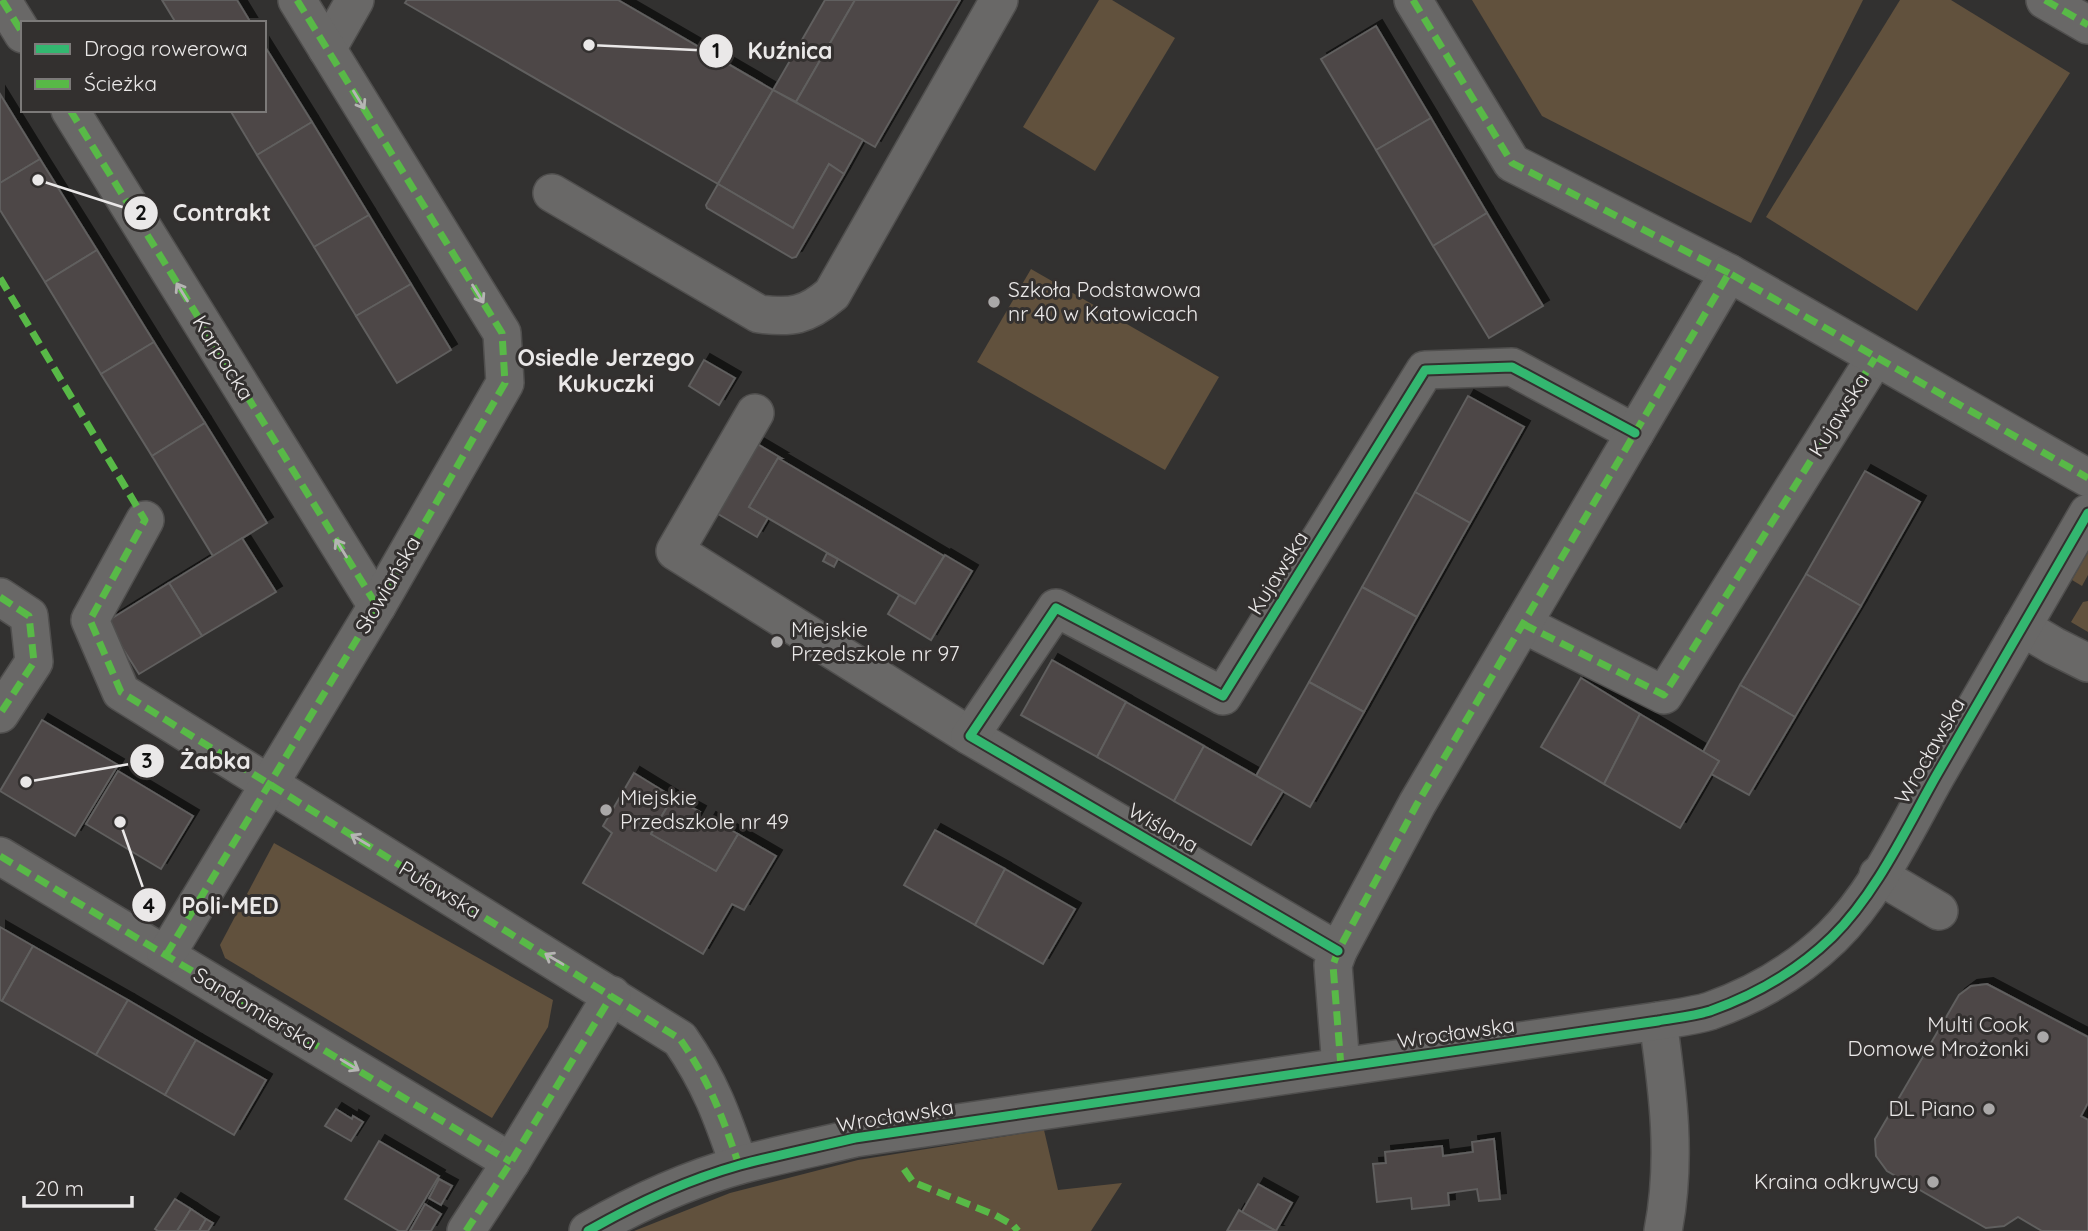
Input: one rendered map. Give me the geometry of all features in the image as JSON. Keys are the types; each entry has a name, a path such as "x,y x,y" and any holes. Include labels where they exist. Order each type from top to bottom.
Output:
{"street":[{"path":"2,0 21,31"},
{"path":"297,0 327,49 355,0"},
{"path":"552,193 758,314 784,317 813,310 832,293 999,0"},
{"name":"Kujawska","path":"1413,0 1512,163 1729,273 2088,478"},
{"path":"2045,0 2088,25"},
{"name":"Słowiańska","path":"166,955 377,606 505,383 502,333 327,49"},
{"name":"Karpacka","path":"71,112 377,606"},
{"path":"1341,1067 1333,965 1338,950 1418,804 1729,273"},
{"name":"Kujawska","path":"1522,624 1664,695 1875,358"},
{"name":"Kujawska","path":"970,736 1056,608 1223,696 1425,370 1512,367 1635,433"},
{"name":"Wiślana","path":"755,413 675,551 970,736 1338,950"},
{"name":"Wrocławska","path":"588,1231 619,1213 678,1187 739,1166 855,1138 1658,1021 1708,1012 1754,993 1783,976 1832,937 1853,913 1878,875 2088,513"},
{"path":"145,520 90,620 121,692 269,785"},
{"path":"0,597 29,615 34,662 0,713"},
{"path":"2022,626 2088,663"},
{"name":"Puławska","path":"269,785 680,1039 699,1066 719,1106 739,1166"},
{"name":"Sandomierska","path":"0,856 511,1162"},
{"path":"1878,875 1939,911"},
{"path":"466,1231 612,995"},
{"path":"1658,1021 1672,1134 1669,1200 1663,1231"}],"shaded area":[{"path":"1099,0 1112,0 1175,38 1095,171 1023,127"},
{"path":"1472,0 1863,0 1751,223 1542,116"},
{"path":"1900,0 1951,0 2070,73 1917,311 1766,217"},
{"path":"1031,269 1219,377 1165,470 977,362"},
{"path":"2088,552 2088,575 2082,586 2072,580"},
{"path":"2088,601 2088,632 2071,622 2083,602"},
{"path":"274,843 553,1000 548,1027 492,1118 225,958 220,945"},
{"path":"1044,1130 1058,1190 1122,1183 1091,1231 634,1231 730,1193 858,1160"}],"building":[{"path":"162,0 237,0 250,21 175,21"},
{"path":"407,0 618,0 773,90 718,184 405,3"},
{"path":"825,0 855,0 796,102 773,90"},
{"path":"855,0 960,0 875,147 796,102"},
{"path":"1376,26 1431,118 1376,150 1321,59"},
{"path":"266,48 312,122 257,155 231,112 266,112"},
{"path":"773,90 863,140 844,174 829,164 793,228 718,184"},
{"path":"0,94 40,159 0,183"},
{"path":"1431,118 1487,213 1433,246 1376,150"},
{"path":"312,122 369,215 314,247 257,155"},
{"path":"40,159 97,250 45,282 0,210 0,183"},
{"path":"829,164 844,174 796,257 792,258 707,208 706,205 718,184 793,228"},
{"path":"1487,213 1543,306 1489,338 1433,246"},
{"path":"369,215 411,284 356,316 314,247"},
{"path":"97,250 154,342 101,374 45,282"},
{"path":"411,284 451,350 397,383 356,316"},
{"path":"154,342 205,423 152,456 101,374"},
{"path":"704,360 735,378 719,405 689,386"},
{"path":"1468,396 1524,427 1470,523 1415,492"},
{"path":"205,423 267,523 213,556 152,456"},
{"path":"754,442 781,458 778,458 749,507 768,518 757,537 713,511"},
{"path":"778,458 944,556 915,604 749,507"},
{"path":"1865,471 1920,502 1861,606 1806,574"},
{"path":"1415,492 1470,523 1417,617 1362,587"},
{"path":"242,538 276,592 202,636 169,583"},
{"path":"827,553 838,559 834,567 823,561"},
{"path":"945,555 972,571 931,640 888,614 899,595 915,604"},
{"path":"1806,574 1861,606 1795,717 1740,685"},
{"path":"169,583 202,636 139,674 106,622"},
{"path":"1362,587 1417,617 1364,712 1309,682"},
{"path":"1052,660 1126,702 1097,757 1021,715"},
{"path":"1581,678 1640,714 1604,784 1541,747"},
{"path":"1309,682 1364,712 1310,807 1256,776"},
{"path":"1740,685 1795,717 1749,795 1711,774 1719,761 1703,752"},
{"path":"1126,702 1204,746 1174,801 1097,757"},
{"path":"1640,714 1719,761 1680,828 1604,784"},
{"path":"42,720 118,765 75,836 0,791"},
{"path":"1204,746 1283,791 1251,845 1174,801"},
{"path":"118,771 193,816 161,869 86,824"},
{"path":"634,773 673,797 651,834 716,871 738,834 776,856 744,910 732,904 703,954 583,883 612,833 603,826"},
{"path":"673,797 700,812 693,825 703,830 710,818 738,834 716,871 651,834"},
{"path":"935,830 1005,869 975,925 904,885"},
{"path":"1005,869 1075,909 1043,964 975,925"},
{"path":"0,927 33,946 2,1001 0,1000"},
{"path":"33,946 128,1000 96,1055 2,1001"},
{"name":"DL Piano","path":"1987,984 2088,1037 2088,1103 2081,1116 2088,1120 2088,1231 2042,1231 2018,1217 2004,1226 1986,1228 1887,1171 1876,1156 1875,1139 1959,995 1971,986"},
{"path":"128,1000 196,1040 165,1095 96,1055"},
{"path":"196,1040 266,1080 234,1135 165,1095"},
{"path":"336,1109 363,1122 351,1141 325,1126"},
{"path":"1494,1139 1500,1199 1479,1201 1477,1189 1448,1193 1449,1205 1412,1209 1411,1198 1377,1202 1373,1164 1386,1163 1385,1152 1442,1146 1443,1156 1473,1152 1472,1142"},
{"path":"379,1141 439,1176 406,1231 399,1231 345,1199"},
{"path":"439,1179 452,1186 441,1205 429,1198"},
{"path":"1258,1184 1292,1203 1276,1231 1242,1212"},
{"path":"175,1199 191,1209 177,1231 158,1231 155,1229"},
{"path":"425,1204 441,1214 431,1231 410,1231"},
{"path":"191,1209 206,1219 199,1231 177,1231"},
{"path":"1239,1210 1242,1212 1276,1231 1227,1231"},
{"path":"206,1219 213,1223 208,1231 199,1231"}],"marked path":[{"path":"2,0 21,31"},
{"path":"166,955 377,606 505,383 502,333 297,0"},
{"path":"1413,0 1512,163 1729,273"},
{"path":"2045,0 2088,25"},
{"path":"71,112 377,606"},
{"path":"1341,1067 1333,965 1338,951 1417,804 1729,273 2088,478"},
{"path":"0,278 145,520 90,620 121,692 680,1039 714,1100 739,1165"},
{"path":"1523,624 1664,695 1875,358"},
{"path":"0,597 29,616 34,662 0,714"},
{"path":"0,856 511,1162"},
{"path":"466,1231 612,995"},
{"path":"904,1169 913,1182 995,1215 1018,1231"}],"cycle path":[{"path":"1338,951 970,736 1056,608 1223,696 1425,370 1512,367 1635,433"},
{"path":"588,1231 643,1202 700,1178 740,1165 855,1138 1658,1021 1704,1013 1727,1005 1775,980 1805,960 1832,937 1863,901 2088,513"}],"place":[{"name":"Kuźnica","path":"589,45"},
{"name":"Contrakt","path":"38,180"},
{"name":"Szkoła Podstawowa nr 40 w Katowicach","path":"994,302"},
{"name":"Miejskie Przedszkole nr 97","path":"777,642"},
{"name":"Żabka","path":"26,782"},
{"name":"Miejskie Przedszkole nr 49","path":"606,810"},
{"name":"Poli-MED","path":"120,822"},
{"name":"Multi Cook Domowe Mrożonki","path":"2043,1037"},
{"name":"DL Piano","path":"1989,1109"},
{"name":"Kraina odkrywcy","path":"1933,1182"}],"district":[{"name":"Osiedle Jerzego Kukuczki","path":"606,371"}]}
